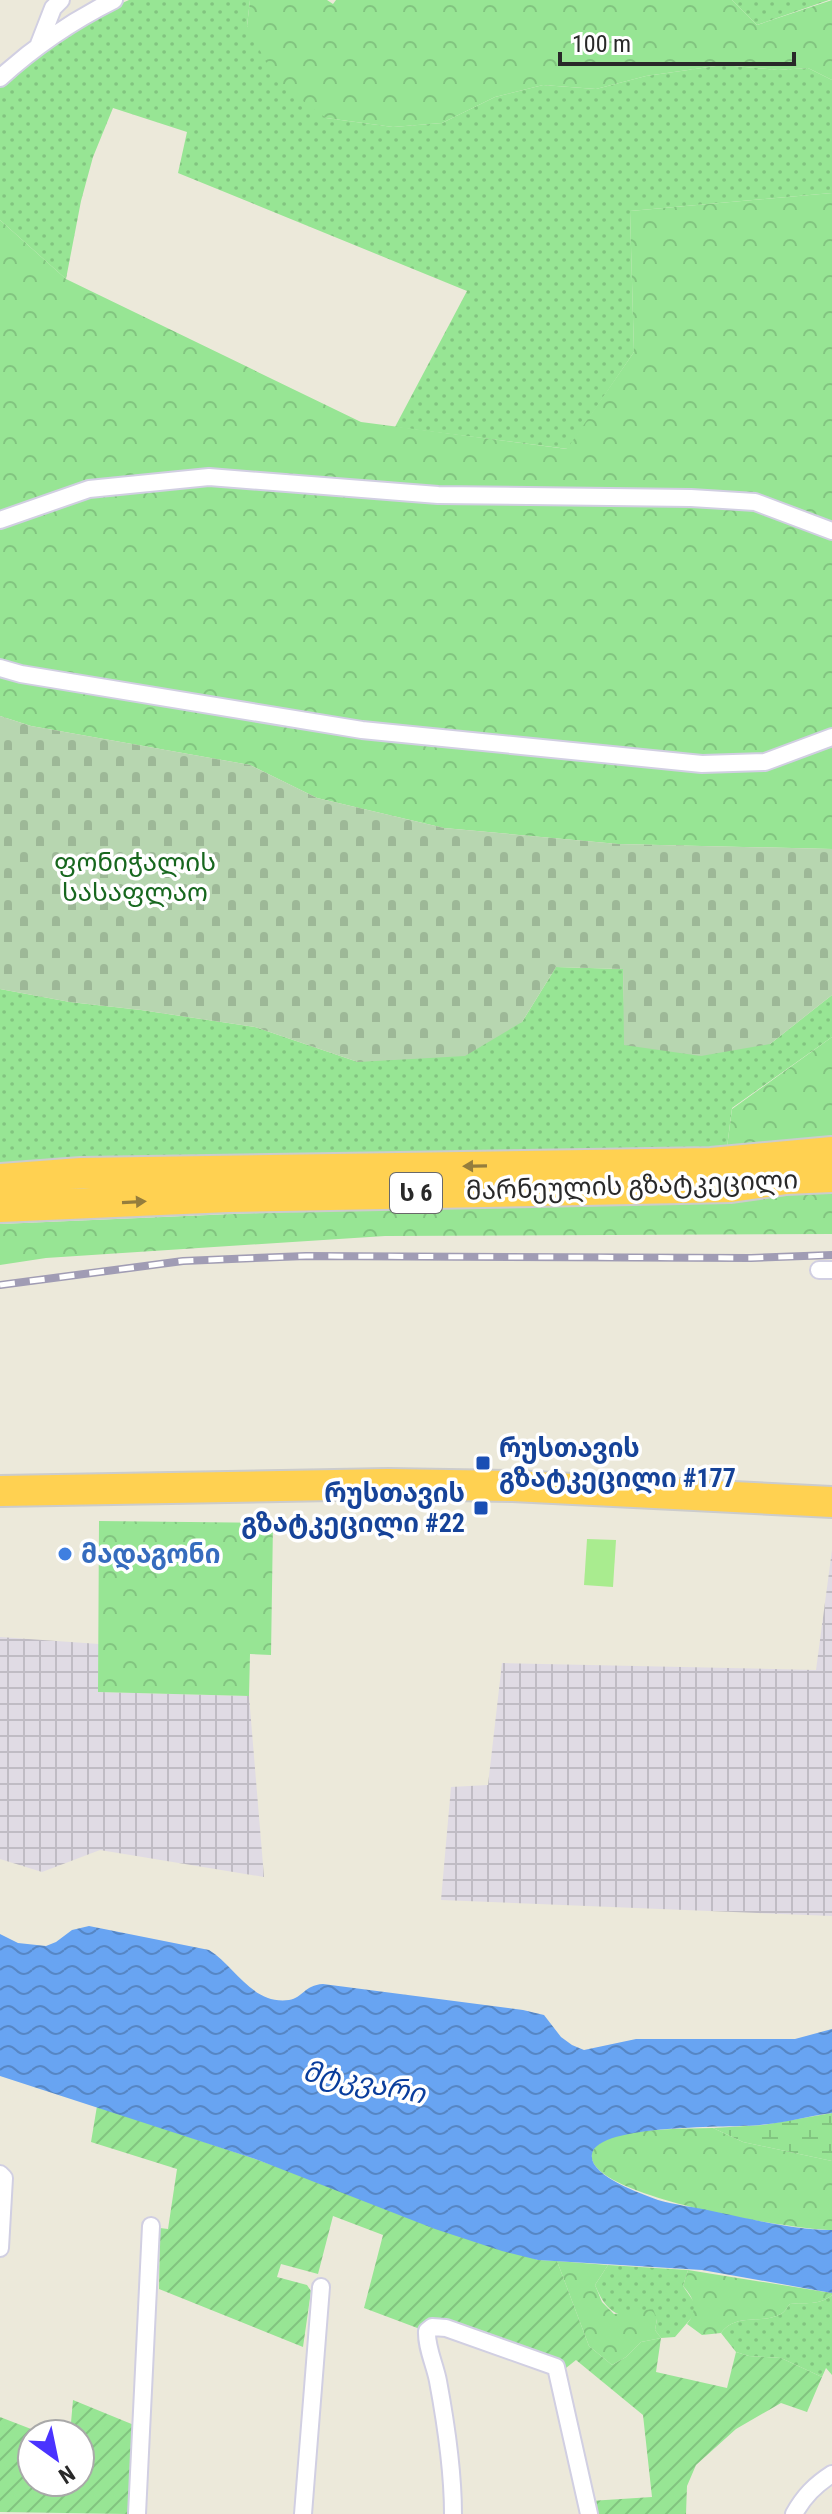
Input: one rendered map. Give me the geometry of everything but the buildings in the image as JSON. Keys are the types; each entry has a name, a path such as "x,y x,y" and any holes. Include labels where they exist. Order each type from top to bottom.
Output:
{"highway":[{"name":"მარნეულის გზატკეცილი","path":"0,1207 81,1173 711,1163 832,1152"},
{"path":"81,1173 85,1204"},
{"name":"მარნეულის გზატკეცილი","path":"0,1179 85,1204 243,1197 731,1187 786,1179 832,1177"},
{"path":"0,1491 388,1484 513,1486 832,1502"}],"street":[{"path":"39,45 53,8 61,0"},
{"path":"0,78 78,18 114,0"},
{"path":"0,520 89,489 209,477 438,495 691,498 755,502 832,531"},
{"path":"0,668 362,730 702,764 765,762 832,737"},
{"path":"0,2248 2,2176"},
{"path":"137,2514 151,2226"},
{"path":"303,2514 321,2287"},
{"path":"453,2514 440,2392 427,2339 427,2331 432,2327 446,2328 556,2367 589,2514"},
{"path":"794,2514 802,2499 832,2474"}],"shaded area":[{"path":"832,1550 832,1916 441,1900 451,1787 488,1785 502,1663 816,1670"},
{"path":"0,1637 99,1644 98,1692 249,1696 264,1877 100,1850 42,1872 0,1859"}],"green space":[{"path":"129,0 250,0 247,26 326,118 393,127 442,123 495,97 543,85 596,89 646,76 723,65 778,70 808,68 832,80 832,193 630,211 634,352 568,449 395,427 467,291 178,173 187,132 113,108 93,157 66,279 0,220 0,85 82,21"},
{"path":"250,0 327,0 333,4 336,0 732,0 757,25 832,0 832,80 808,68 778,70 723,65 646,76 596,89 543,85 495,97 442,123 393,127 326,118 276,81 247,26"},
{"path":"732,0 829,0 757,25"},
{"path":"832,193 832,849 618,844 444,828 317,798 250,765 31,726 0,716 0,220 66,279 361,422 567,449 634,352 630,211"},
{"name":"ფონიჭალის სასაფლაო","path":"0,716 31,726 250,765 317,798 444,828 618,844 832,849 832,995 770,1044 701,1056 624,1045 623,969 556,967 522,1022 465,1056 358,1062 255,1027 70,1002 0,989"},
{"path":"556,967 623,969 625,1045 770,1044 832,995 832,1037 732,1108 726,1155 0,1174 0,989 70,1002 255,1027 358,1062 522,1022"},
{"path":"832,1037 832,1144 726,1155 732,1109"},
{"path":"832,1192 832,1234 385,1236 46,1258 0,1265 0,1224 514,1202 680,1203"},
{"path":"99,1521 273,1523 271,1655 250,1654 249,1696 98,1692"},
{"path":"587,1539 616,1540 613,1587 584,1585"},
{"path":"97,2106 538,2260 557,2261 589,2346 612,2365 626,2357 641,2342 661,2338 656,2372 727,2388 736,2352 781,2358 822,2377 807,2412 781,2403 736,2429 696,2465 687,2486 686,2514 593,2514 590,2501 652,2497 643,2415 576,2360 566,2368 545,2358 420,2329 364,2308 383,2235 333,2216 318,2274 281,2264 277,2277 307,2285 311,2291 303,2347 159,2289 160,2228 168,2229 177,2169 91,2142"},
{"path":"832,2113 832,2161 743,2142 713,2128 763,2125"},
{"path":"713,2128 743,2142 832,2161 832,2230 739,2217 655,2197 620,2183 598,2169 592,2153 602,2142 628,2133"},
{"path":"557,2261 608,2265 595,2285 602,2302 614,2314 653,2309 657,2319 655,2330 661,2338 641,2342 626,2357 612,2365 589,2346"},
{"path":"608,2265 688,2270 683,2286 694,2302 694,2315 675,2337 661,2338 655,2330 657,2319 626,2316 612,2311 595,2285"},
{"path":"688,2270 832,2295 817,2302 790,2304 773,2317 734,2323 721,2333 702,2335 687,2324 694,2309 690,2295 683,2286"},
{"path":"832,2295 832,2375 826,2368 822,2377 781,2358 736,2352 721,2333 734,2323 773,2317 790,2304 817,2302"},
{"path":"73,2400 134,2425 128,2514 0,2512 0,2417 16,2423 16,2498 96,2498 96,2418 71,2418"}],"water":[{"name":"მტკვარი","path":"89,1926 209,1950 254,1991 276,2000 294,1999 323,1984 523,2010 544,2015 561,2037 584,2050 636,2039 795,2039 832,2029 832,2113 760,2125 640,2132 600,2144 592,2154 598,2170 607,2177 658,2200 772,2224 832,2230 832,2293 702,2270 538,2260 502,2251 435,2229 258,2160 0,2076 0,1934 18,1943 46,1946 72,1930"}],"railway":[{"path":"0,1285 183,1261 306,1256 751,1258 832,1255"}],"place":[{"name":"რუსთავის გზატკეცილი #177","path":"483,1463"},
{"name":"რუსთავის გზატკეცილი #22","path":"481,1508"},
{"name":"მადაგონი","path":"65,1554"}]}
